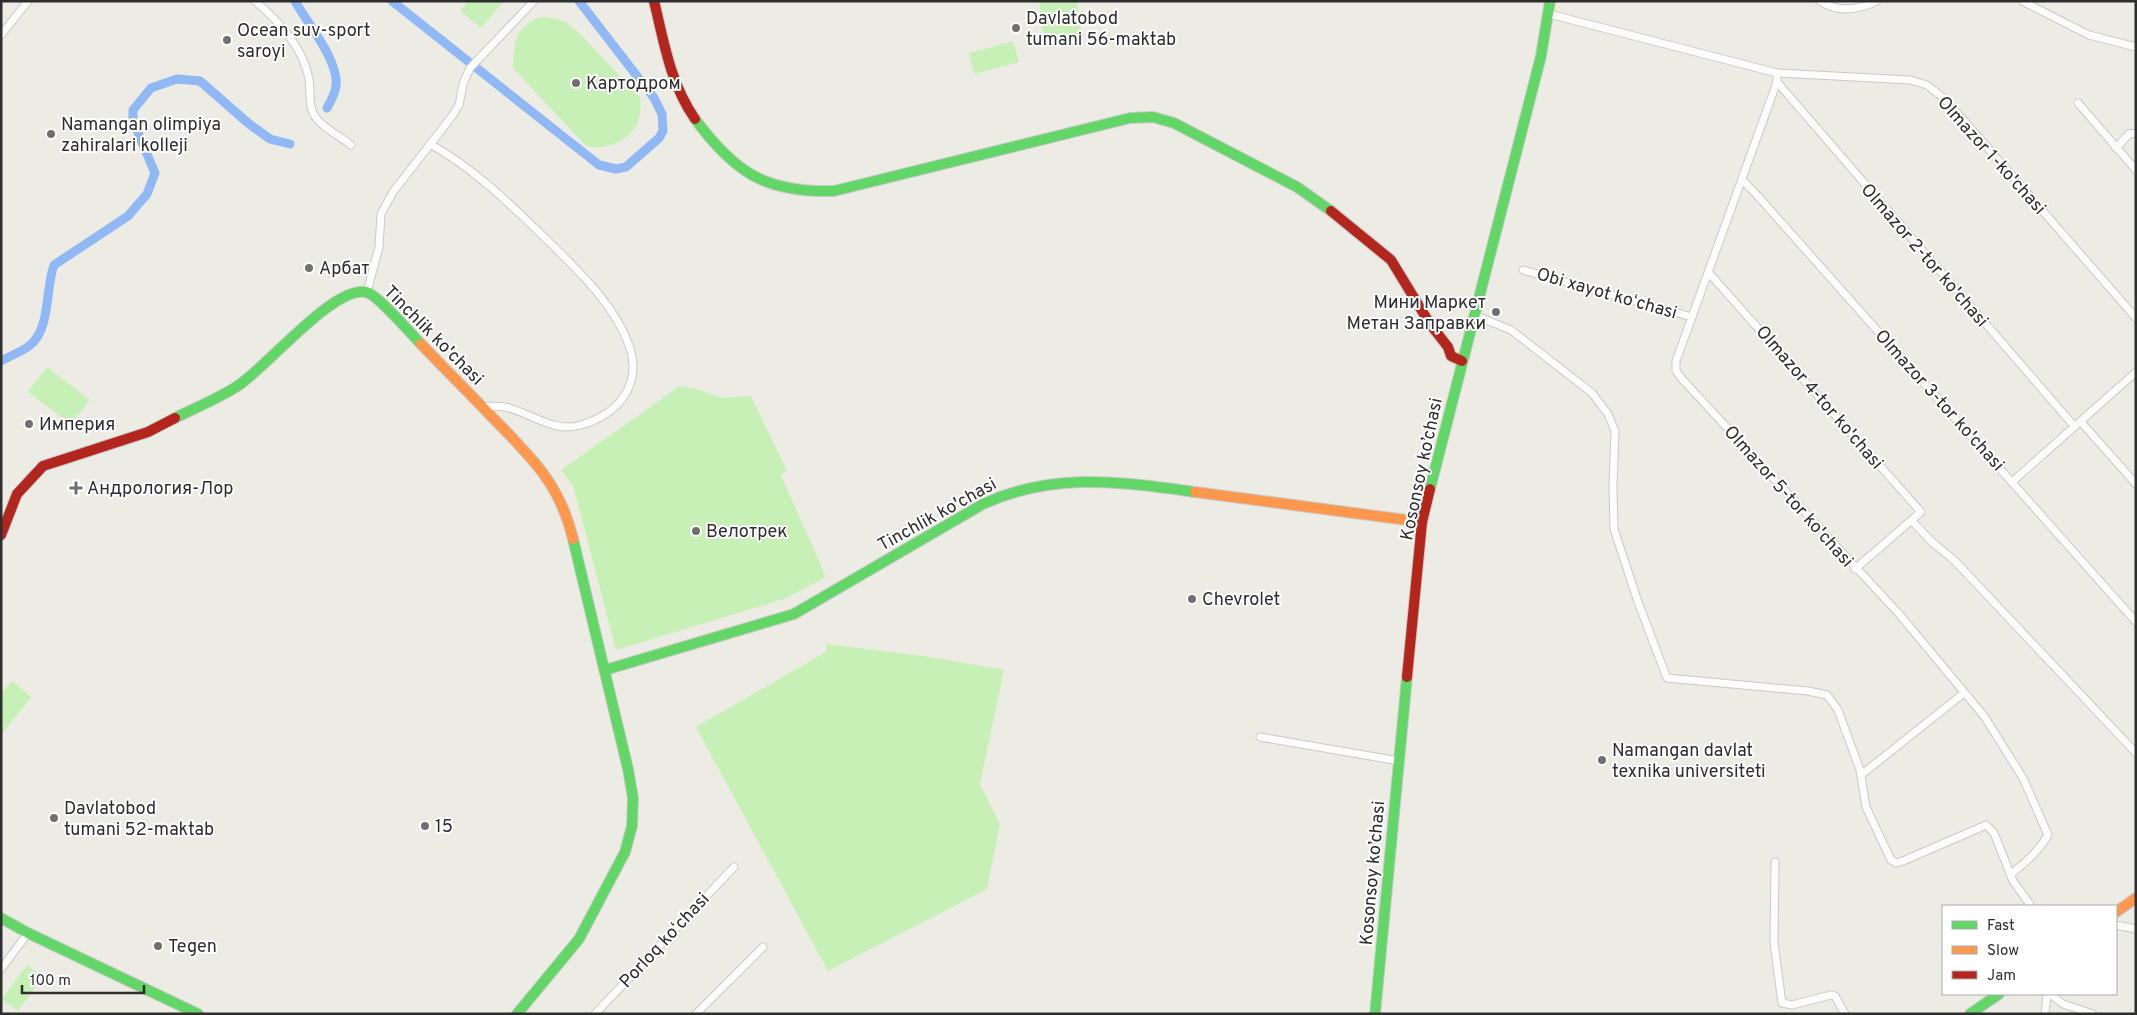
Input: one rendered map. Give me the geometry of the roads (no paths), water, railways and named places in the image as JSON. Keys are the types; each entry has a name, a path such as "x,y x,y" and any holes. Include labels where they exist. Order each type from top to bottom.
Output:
{"street":[{"path":"1,35 28,1"},
{"path":"255,1 293,41 303,58 309,79 313,113 326,127 352,145"},
{"path":"366,292 378,247 381,214 393,192 459,105 467,73 534,1"},
{"path":"654,1 678,90 694,119 723,150 751,174 764,182 800,191 834,190 1130,118 1153,117 1164,119 1211,141 1297,187 1378,248 1391,260 1430,324 1448,347 1451,356 1462,361"},
{"name":"Kosonsoy ko’chasi","path":"1375,1014 1422,522 1541,56 1550,1"},
{"path":"1820,1 1827,6 1849,10 1877,1"},
{"path":"2022,1 2089,35 2136,47"},
{"name":"Olmazor 1-ko'chasi","path":"1549,14 1777,73 1893,78 1927,85 1946,100 2136,318"},
{"name":"Olmazor 5-tor ko'chasi","path":"1777,73 1777,82 1676,361 1676,371 1855,569 1900,615 1984,716 2023,778 2048,836 2042,846 2029,860 2010,874"},
{"name":"Olmazor 2-tor ko'chasi","path":"1777,82 2074,426"},
{"path":"2078,103 2136,170"},
{"path":"2116,148 2129,134 2136,133"},
{"path":"430,144 476,174 507,201 565,258 592,286 612,313 630,349 633,372 629,388 619,405 600,418 580,426 565,428 539,421 508,407 483,406"},
{"name":"Olmazor 3-tor ko'chasi","path":"1742,180 1769,208 2136,622"},
{"name":"Obi xayot koʻchasi","path":"1523,270 1692,318"},
{"name":"Olmazor 4-tor ko'chasi","path":"1709,273 1921,512 1912,521"},
{"name":"Tinchlik ko'chasi","path":"1,535 17,494 43,466 148,432 237,387 337,300 349,293 366,292 376,298 537,463 556,492 570,526 632,791 632,819 629,839 615,874 579,939 517,1014"},
{"path":"1474,315 1511,330 1592,393 1608,414 1615,431 1614,529 1638,602 1667,678 1808,691 1827,695 1838,710 1861,776 1866,807 1891,860 1896,863 1903,861 1983,825 1994,833 2010,874 2030,905"},
{"path":"2012,482 2136,372"},
{"path":"2081,422 2136,484"},
{"name":"Tinchlik ko'chasi","path":"605,670 794,614 983,504 1004,494 1026,487 1068,482 1112,481 1422,522"},
{"path":"1855,569 1912,521 1932,542 1962,568 2136,753"},
{"path":"1861,776 1964,693"},
{"path":"1260,738 1399,761"},
{"path":"1774,862 1774,943 1782,1003 1792,1005 1831,995 1835,996 1845,1014"},
{"name":"Porloq koʻchasi","path":"595,1014 734,867"},
{"path":"2117,911 2136,898"},
{"path":"1,918 28,933 198,1014"},
{"path":"2117,925 2136,929"},
{"path":"1,969 28,933"},
{"path":"696,1014 763,947"},
{"path":"1970,1014 1998,995"},
{"path":"2045,1014 2048,995"},
{"path":"2050,995 2063,1004 2093,1014"}],"waterway":[{"path":"295,1 328,53 333,65 336,86 334,95 327,108"},
{"path":"392,1 599,165 616,169 626,167 659,138 663,131 662,114 654,98 579,1"},
{"path":"1,361 29,346 41,330 54,265 128,216 147,194 155,173 133,121 133,110 151,88 177,79 200,81 248,123 270,139 290,144"}],"place":[{"name":"Davlatobod tumani 56-maktab","path":"1016,28"},
{"name":"Ocean suv-sport saroyi","path":"227,40"},
{"name":"Картодром","path":"576,83"},
{"name":"Namangan olimpiya zahiralari kolleji","path":"51,134"},
{"name":"Арбат","path":"309,268"},
{"name":"Мини Маркет Метан Заправки","path":"1496,312"},
{"name":"Империя","path":"29,424"},
{"name":"Андрология-Лор","path":"76,488"},
{"name":"Велотрек","path":"696,531"},
{"name":"Chevrolet","path":"1192,599"},
{"name":"Namangan davlat texnika universiteti","path":"1602,760"},
{"name":"Davlatobod tumani 52-maktab","path":"54,818"},
{"name":"15","path":"425,826"},
{"name":"Tegen","path":"158,946"}]}
